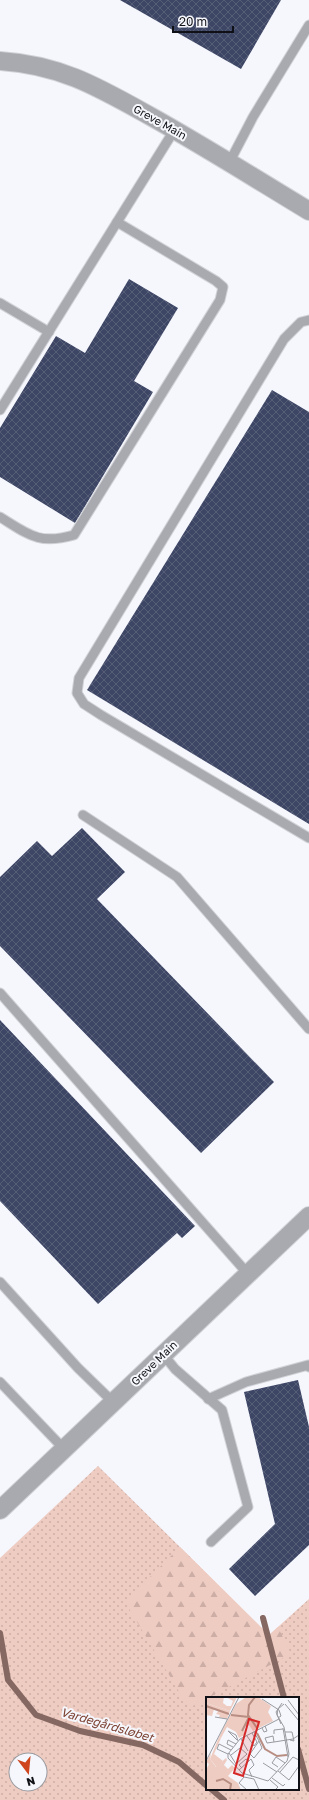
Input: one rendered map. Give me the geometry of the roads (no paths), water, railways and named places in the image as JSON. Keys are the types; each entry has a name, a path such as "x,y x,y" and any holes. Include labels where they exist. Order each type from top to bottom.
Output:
{"street":[{"name":"Greve Main","path":"0,61 44,66 86,81 174,129 309,211"},
{"name":"Greve Main","path":"0,1510 162,1354 309,1216"}],"lane":[{"path":"229,162 253,116 309,25"},
{"path":"0,410 174,129"},
{"path":"0,517 30,536 56,540 74,535 220,300 223,287 216,281 117,222"},
{"path":"0,303 49,332"},
{"path":"309,320 301,322 284,339 79,678 77,693 84,704 101,716 309,838"},
{"path":"83,815 177,877 309,1029"},
{"path":"0,993 248,1274"},
{"path":"0,1282 78,1368 113,1402"},
{"path":"162,1354 175,1369 222,1410 248,1507 211,1542"},
{"path":"208,1399 246,1382 308,1365 309,1367"},
{"path":"0,1382 64,1449"}],"waterway":[{"path":"263,1618 284,1697"},
{"name":"Vardegårdsløbet","path":"0,1633 8,1680 36,1715 80,1731 143,1745 179,1762 206,1785"},
{"path":"299,1753 309,1789"},
{"name":"Vardegårdsløbet","path":"212,1790 224,1800"}]}
